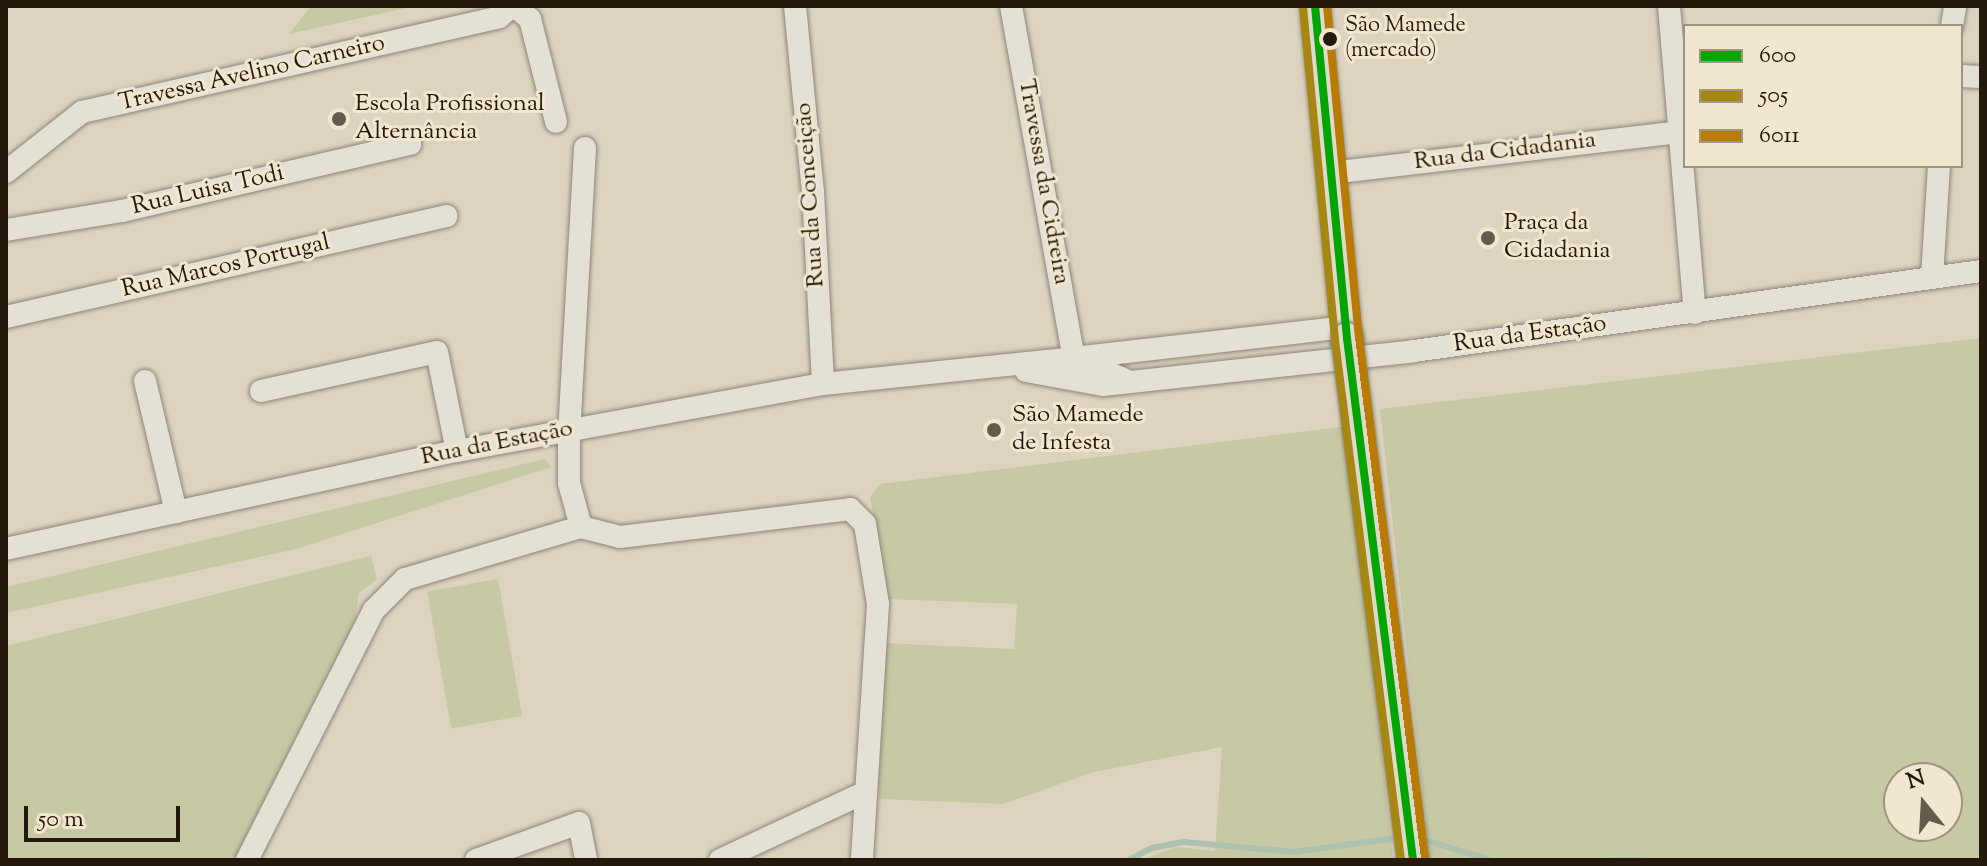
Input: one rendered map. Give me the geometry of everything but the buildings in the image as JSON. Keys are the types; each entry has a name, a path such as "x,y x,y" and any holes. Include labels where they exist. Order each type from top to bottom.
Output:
{"main road":[{"path":"1315,6 1347,332 1413,860"}],"street":[{"name":"Travessa Avelino Carneiro","path":"6,172 82,112 499,17 513,6 530,19 556,122"},
{"name":"Rua da Conceição","path":"795,6 813,192 823,384"},
{"name":"Travessa da Cidreira","path":"1011,6 1074,358"},
{"path":"1669,12 1695,313"},
{"name":"Rua da Cidadania","path":"1331,173 1679,132"},
{"name":"Rua Luisa Todi","path":"6,230 122,211 410,144"},
{"path":"581,527 569,483 569,430 585,148"},
{"path":"1932,277 1939,168"},
{"name":"Rua Marcos Portugal","path":"6,317 447,216"},
{"name":"Rua da Estação","path":"993,365 1103,385 1126,380 1414,351 1981,271"},
{"name":"Rua da Estação","path":"6,549 457,451 823,384 1347,332"},
{"path":"261,391 437,352 457,451"},
{"name":"Rua da Estação","path":"1074,358 1126,380"},
{"path":"145,381 176,512"},
{"path":"247,860 374,610 405,579 581,527 620,537 850,509 865,524 878,604 862,860"},
{"path":"720,860 866,792"},
{"path":"476,860 579,823 586,860"}],"green space":[{"path":"311,6 415,6 289,34"},
{"path":"1981,338 1981,860 1430,860 1380,409"},
{"path":"1348,426 1393,860 1142,860 1176,847 1215,851 1222,747 1094,772 1003,804 879,799 882,643 1014,649 1017,604 889,599 870,497 880,484"},
{"path":"545,459 551,467 296,549 6,613 6,587"},
{"path":"371,556 377,579 359,593 354,628 240,860 6,860 6,646"},
{"path":"498,579 522,716 451,728 427,592"}],"waterway":[{"path":"1129,860 1152,848 1184,842 1293,852 1390,839"},
{"path":"1428,841 1491,860"},
{"path":"1612,860 1641,860"}],"transit line":[{"name":"600","path":"1315,6 1347,338 1413,860"},
{"name":"6011","path":"1327,6 1359,337 1425,858"},
{"name":"505","path":"1303,7 1335,340 1401,860"}],"place":[{"name":"São Mamede (mercado)","path":"1330,39"},
{"name":"Escola Profissional Alternância","path":"339,119"},
{"name":"Praça da Cidadania","path":"1488,238"},
{"name":"São Mamede de Infesta","path":"994,430"}]}
